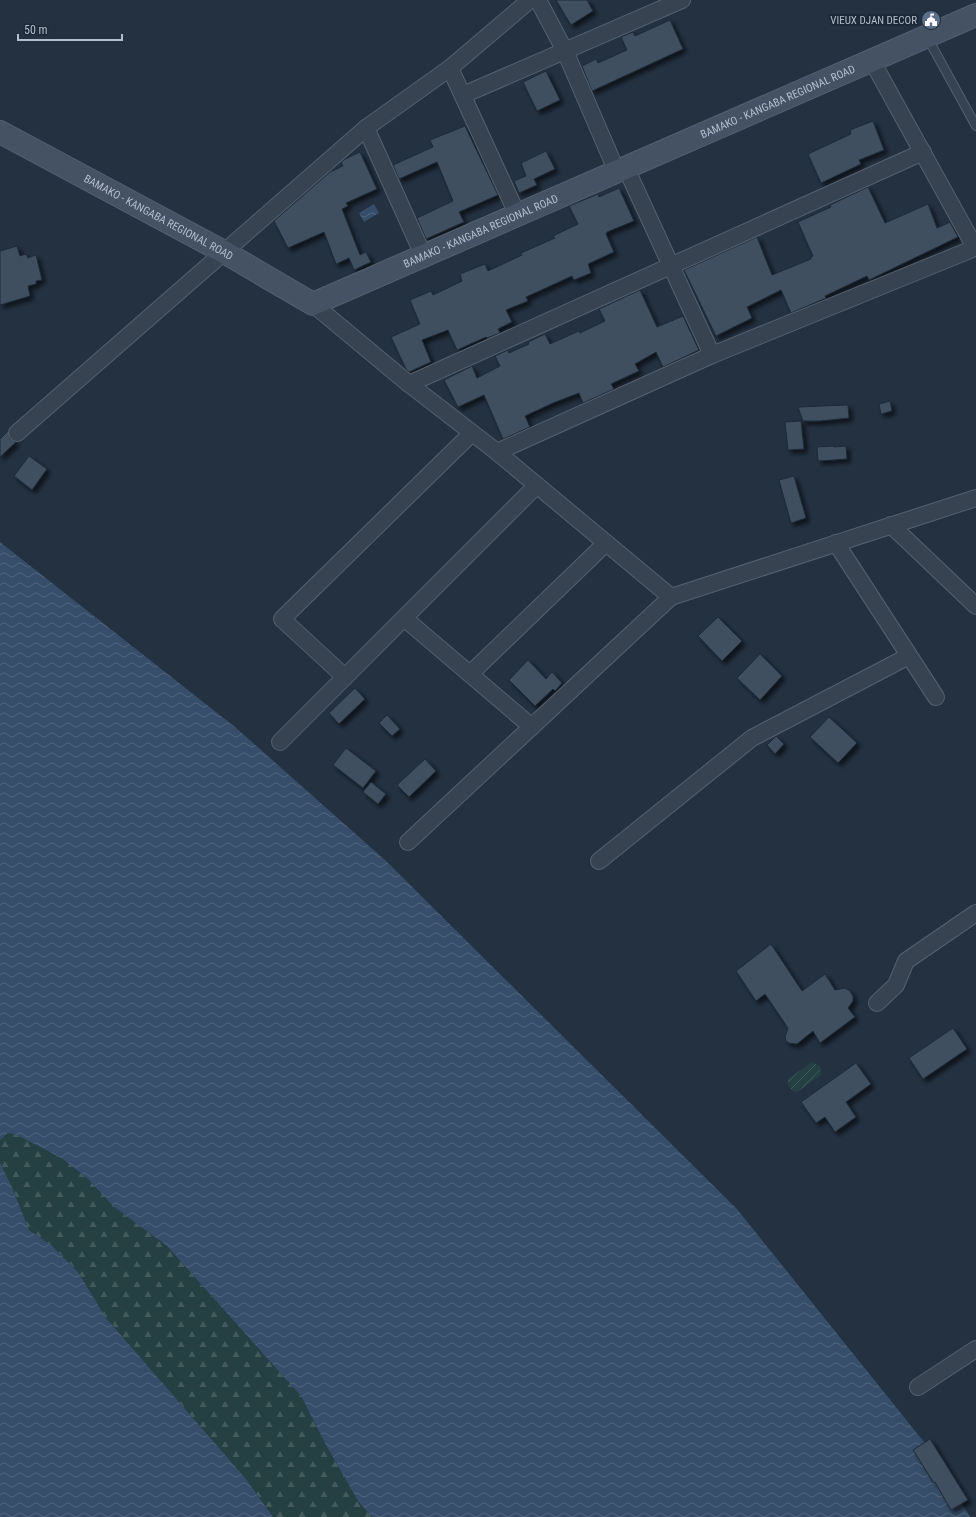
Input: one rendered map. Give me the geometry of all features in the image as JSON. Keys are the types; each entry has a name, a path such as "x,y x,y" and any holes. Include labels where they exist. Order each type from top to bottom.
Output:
{"street":[{"path":"17,433 366,128 450,68 530,0"},
{"path":"538,0 621,170 671,266 712,355"},
{"path":"463,96 682,0"},
{"name":"BAMAKO - KANGABA REGIONAL ROAD","path":"0,132 224,252 313,304 424,257 976,15"},
{"path":"497,452 712,355 970,250 972,242 872,61"},
{"path":"450,68 518,216"},
{"path":"366,128 424,257"},
{"path":"409,384 923,152"},
{"path":"313,304 409,384 497,452 671,597"},
{"path":"345,677 282,619 472,433"},
{"path":"280,742 537,486"},
{"path":"408,842 671,597 976,498"},
{"path":"891,526 976,606"},
{"path":"470,674 606,543"},
{"path":"836,543 936,697"},
{"path":"404,618 532,727"},
{"path":"599,861 752,738 909,656"},
{"path":"877,1004 896,985 906,961 976,913"},
{"path":"918,1387 976,1349"}],"lane":[{"path":"927,37 976,126"}],"green space":[{"path":"812,1062 820,1066 821,1075 797,1092 792,1091 788,1084 788,1079"},
{"path":"8,1133 17,1135 63,1159 88,1179 113,1206 167,1246 301,1396 326,1445 358,1501 372,1517 273,1517 246,1479 106,1318 78,1272 51,1245 29,1230 12,1187 0,1163 0,1140"}],"water":[{"path":"374,204 379,213 364,222 359,213"},
{"path":"0,542 235,727 385,860 737,1209 924,1442 970,1517 372,1517 358,1501 326,1445 301,1396 167,1246 113,1206 88,1179 63,1159 17,1135 8,1133 0,1140"},
{"path":"0,1163 12,1187 29,1230 51,1245 78,1272 106,1318 246,1479 273,1517 0,1517"}],"building":[{"path":"556,0 587,0 593,11 571,25"},
{"path":"670,20 683,49 592,91 582,66 596,59 598,63 627,50 621,37 633,32 635,36"},
{"path":"546,71 560,100 537,111 523,82"},
{"path":"873,121 884,150 859,160 861,164 821,183 808,154 851,134 850,130"},
{"path":"465,126 498,195 459,212 464,222 426,239 417,218 453,201 437,162 399,179 393,165 433,147 430,140"},
{"path":"546,151 555,169 534,179 537,185 519,193 514,181 526,176 521,163"},
{"path":"360,152 377,189 346,203 348,206 342,209 360,255 366,252 371,262 354,270 349,258 336,264 324,232 288,248 274,221 330,172 343,166 341,162"},
{"path":"868,187 885,223 928,204 937,228 950,222 958,237 869,280 867,276 825,296 826,298 791,313 781,290 747,307 752,318 716,336 684,270 757,237 772,275 811,259 813,256 798,222 831,207 830,205"},
{"path":"619,188 634,221 607,232 606,234 614,252 588,264 591,273 574,280 572,276 526,297 528,301 506,310 512,322 498,329 500,333 487,338 486,337 457,350 448,330 422,340 431,362 409,372 406,369 391,337 420,324 410,300 431,291 433,295 462,281 460,274 485,264 488,271 522,255 521,253 555,238 553,236 578,224 569,206 598,194 599,197"},
{"path":"17,246 20,256 26,254 28,258 36,255 42,280 36,281 36,284 28,286 30,296 0,305 0,251"},
{"path":"640,290 657,327 683,316 699,350 663,367 656,352 635,364 639,371 611,384 614,389 583,403 579,393 553,403 525,416 530,427 503,439 484,395 458,407 444,380 472,366 477,378 500,366 495,356 508,350 509,353 529,344 528,342 545,334 550,344 579,331 580,333 605,321 599,309"},
{"path":"890,401 892,411 881,414 879,404"},
{"path":"848,405 849,418 820,421 803,421 798,407"},
{"path":"801,421 804,449 788,450 785,422"},
{"path":"8,431 10,439 16,442 0,457 0,439"},
{"path":"846,446 847,459 818,461 817,447"},
{"path":"29,456 47,469 32,490 14,476"},
{"path":"794,476 806,518 791,523 779,480"},
{"path":"718,617 742,641 722,661 698,636"},
{"path":"760,654 782,676 760,700 737,678"},
{"path":"528,660 546,679 552,672 562,683 555,691 553,689 535,706 509,680"},
{"path":"355,688 365,699 339,724 329,713"},
{"path":"387,715 400,729 392,736 379,723"},
{"path":"829,717 857,743 838,763 810,737"},
{"path":"776,736 784,744 775,754 767,745"},
{"path":"346,748 376,771 363,788 333,765"},
{"path":"425,759 436,771 409,797 397,785"},
{"path":"371,782 386,794 378,804 363,792"},
{"path":"771,944 802,991 825,974 835,990 845,988 850,991 853,996 853,1001 848,1008 855,1017 820,1043 813,1031 797,1044 786,1041 785,1037 788,1028 765,994 756,1001 736,971"},
{"path":"953,1028 967,1049 923,1079 909,1058"},
{"path":"856,1063 871,1084 846,1102 856,1117 835,1132 825,1117 816,1123 801,1102"},
{"path":"930,1439 968,1500 951,1510 935,1482 934,1483 913,1450"}],"place":[{"name":"VIEUX DJAN DECOR","path":"931,20"}]}
